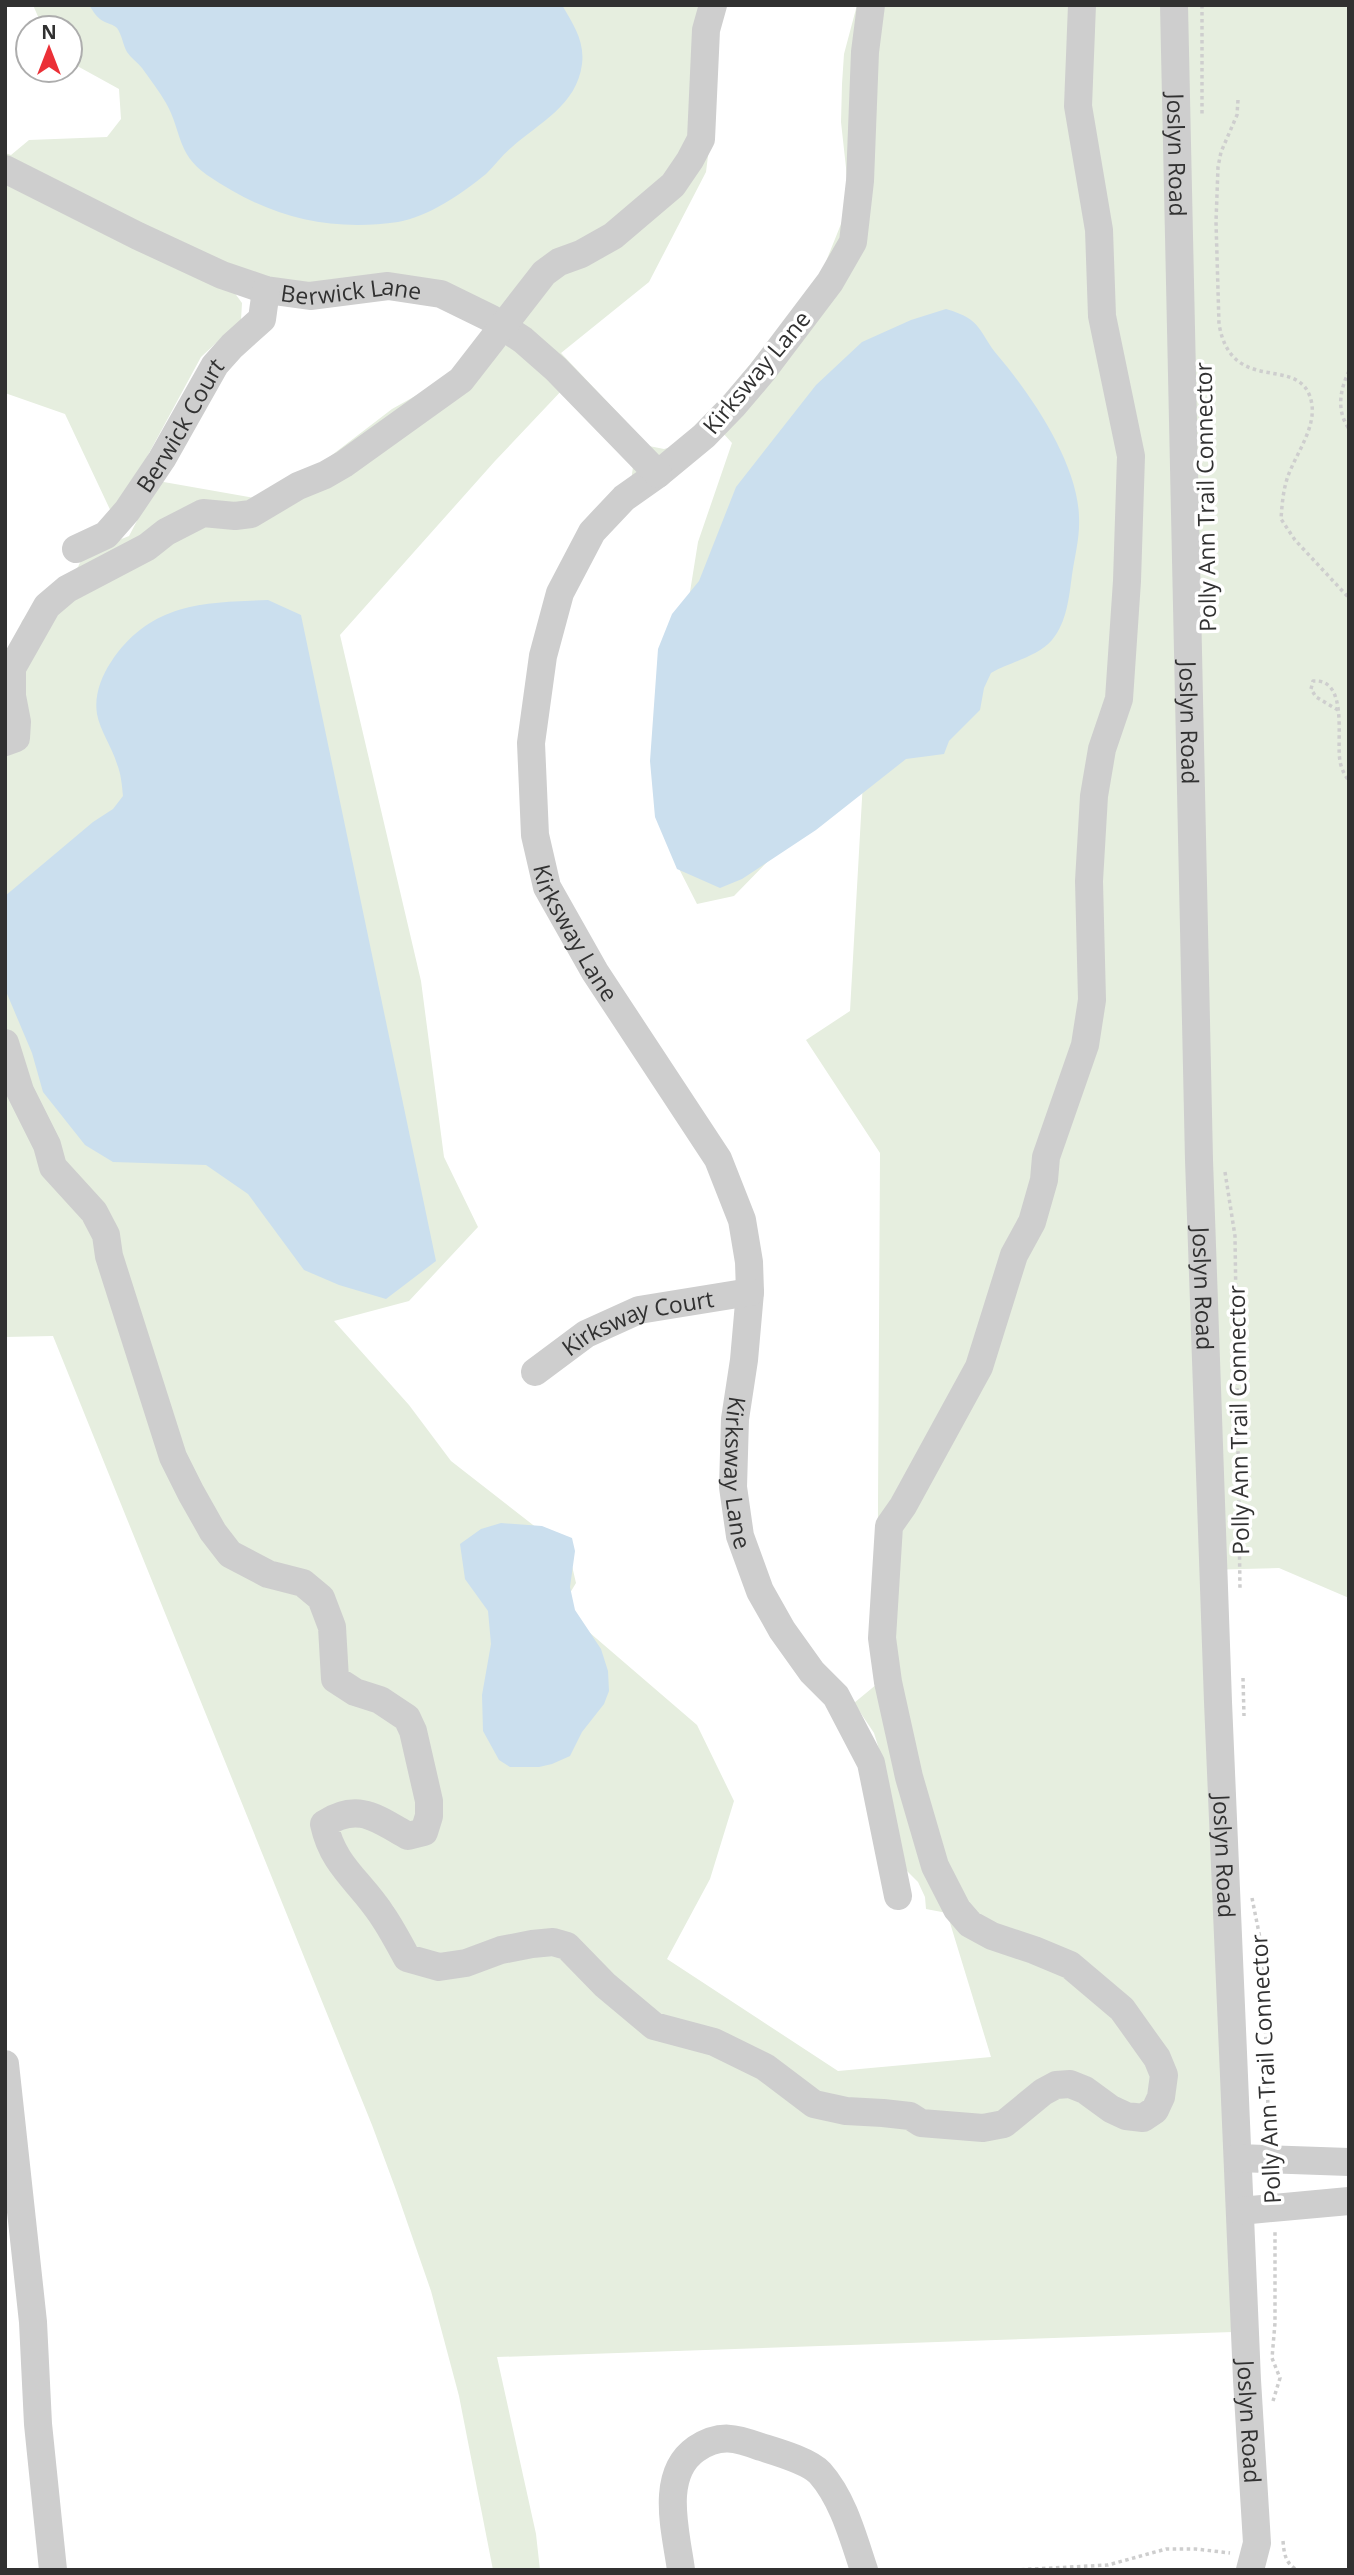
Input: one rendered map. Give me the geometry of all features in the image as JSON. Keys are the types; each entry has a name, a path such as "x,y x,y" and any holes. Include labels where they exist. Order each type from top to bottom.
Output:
{"street":[{"path":"5,742 16,738 18,731 12,696 12,668 47,606 67,589 147,547 166,532 203,513 235,516 251,514 298,486 325,475 461,380 544,273 559,262 581,254 613,236 673,185 701,139 706,30 713,5"},
{"name":"Kirksway Lane","path":"871,5 865,52 860,181 853,242 830,282 762,372 704,436 624,498 592,532 560,593 542,656 531,743 535,835 547,887 609,994 718,1159 742,1220 749,1262 750,1292 735,1419 733,1487 740,1536 765,1601 812,1672 836,1696 871,1763 898,1896"},
{"path":"5,1043 20,1091 47,1145 53,1167 94,1212 106,1235 109,1256 173,1457 213,1532 230,1554 268,1574 303,1583 321,1598 332,1627 335,1679 355,1692 380,1700 407,1718 413,1731 429,1801 429,1816 424,1832 408,1836 375,1817 354,1812 340,1813 324,1824 328,1844 350,1877 382,1915 407,1958 439,1967 466,1963 502,1950 532,1944 553,1942 567,1946 605,1985 654,2026 714,2042 765,2067 814,2104 846,2111 910,2116 921,2123 983,2128 1004,2124 1043,2092 1056,2085 1070,2084 1085,2090 1111,2109 1126,2116 1143,2118 1155,2110 1161,2097 1164,2075 1157,2058 1122,2009 1070,1965 992,1936 970,1924 957,1909 935,1866 921,1822 888,1682 882,1638 889,1527 979,1367 1014,1255 1032,1222 1044,1180 1046,1157 1085,1045 1092,1000 1089,881 1094,796 1102,748 1119,699 1128,568 1131,456 1102,316 1099,230 1078,106 1082,5"},
{"name":"Joslyn Road","path":"1174,5 1199,1160 1218,1702 1247,2380 1257,2543 1252,2563"},
{"name":"Berwick Lane","path":"5,169 222,275 266,290 310,296 388,286 441,294 523,340 556,369 658,474"},
{"name":"Berwick Court","path":"76,549 106,535 127,511 162,459 215,365 262,319 266,290"},
{"name":"Kirksway Court","path":"535,1372 586,1334 639,1310 750,1292"},
{"path":"5,2064 33,2322 38,2424 53,2570"},
{"path":"1238,2158 1349,2162"},
{"path":"1240,2211 1349,2201"},
{"path":"681,2570 672,2508 675,2478 686,2456 711,2439 738,2439 783,2454 818,2470 833,2490 864,2570"}],"path":[{"path":"1202,5 1202,118"},
{"path":"1238,100 1237,115 1222,152 1217,188 1219,324 1223,344 1234,359 1249,368 1293,379 1303,384 1310,396 1312,415 1307,436 1287,480 1281,519 1295,540 1349,598"},
{"path":"1349,371 1341,389 1340,407 1349,429"},
{"path":"1338,710 1316,697 1311,688 1313,681 1329,685 1335,697 1338,710 1340,762 1349,781"},
{"name":"Polly Ann Trail Connector","path":"1225,1170 1235,1236 1240,1591"},
{"path":"1242,1674 1245,1728"},
{"name":"Polly Ann Trail Connector","path":"1250,1892 1263,1953 1270,2159"},
{"name":"Polly Ann Trail Connector","path":"1272,2407 1280,2378 1272,2358 1275,2323 1273,2210"},
{"path":"1282,2532 1284,2556 1290,2566 1297,2570"},
{"path":"1014,2570 1108,2565 1166,2549 1196,2549 1252,2563 1284,2556"}],"green space":[{"path":"33,5 719,5 717,84 706,172 649,282 561,353 649,446 664,449 674,446 727,394 821,274 847,209 848,186 841,122 842,84 844,54 857,5 1349,5 1349,1598 1279,1568 1204,1570 1233,2332 497,2357 536,2534 540,2570 493,2570 459,2396 431,2291 396,2190 53,1336 5,1337 5,681 9,680 22,621 78,567 84,554 129,536 158,481 272,501 392,409 512,342 451,303 234,292 242,303 241,320 201,357 114,518 65,414 5,393 5,153 11,155 29,140 107,137 121,119 119,89 84,70 84,14 37,14","holes":["564,388 633,467 631,481 722,432 732,443 698,542 681,648 671,853 697,904 734,896 822,806 863,781 850,1011 806,1040 880,1153 877,1684 854,1703 874,1733 884,1765 902,1866 918,1882 925,1897 926,1909 947,1913 991,2057 838,2071 667,1959 710,1879 734,1801 697,1725 561,1608 576,1583 569,1553 451,1461 409,1405 334,1321 409,1301 478,1227 444,1157 421,981 340,635"]}],"water":[{"path":"89,5 562,5 580,40 582,64 579,78 565,102 467,189 445,203 409,219 372,225 346,225 298,218 275,211 229,189 197,167 185,150 166,103 142,68 127,52 117,28 99,18"},
{"path":"946,309 967,317 979,327 1039,411 1071,475 1077,497 1079,532 1068,600 1061,625 1052,640 1039,651 991,673 984,688 980,710 949,741 944,754 906,759 816,830 742,879 720,888 677,869 655,817 650,761 658,649 672,614 699,581 736,487 816,385 862,342 911,320"},
{"path":"268,600 301,615 436,1261 386,1299 339,1285 304,1270 248,1194 206,1165 113,1162 85,1145 43,1092 32,1053 5,989 5,896 93,822 113,809 123,796 118,768 96,707 99,687 111,662 126,642 161,617 200,605"},
{"path":"501,1523 542,1526 572,1538 575,1551 570,1587 575,1610 601,1649 608,1671 609,1691 604,1704 582,1732 570,1756 539,1767 510,1767 499,1760 483,1731 482,1695 491,1644 488,1611 465,1579 460,1544 481,1529"}]}
